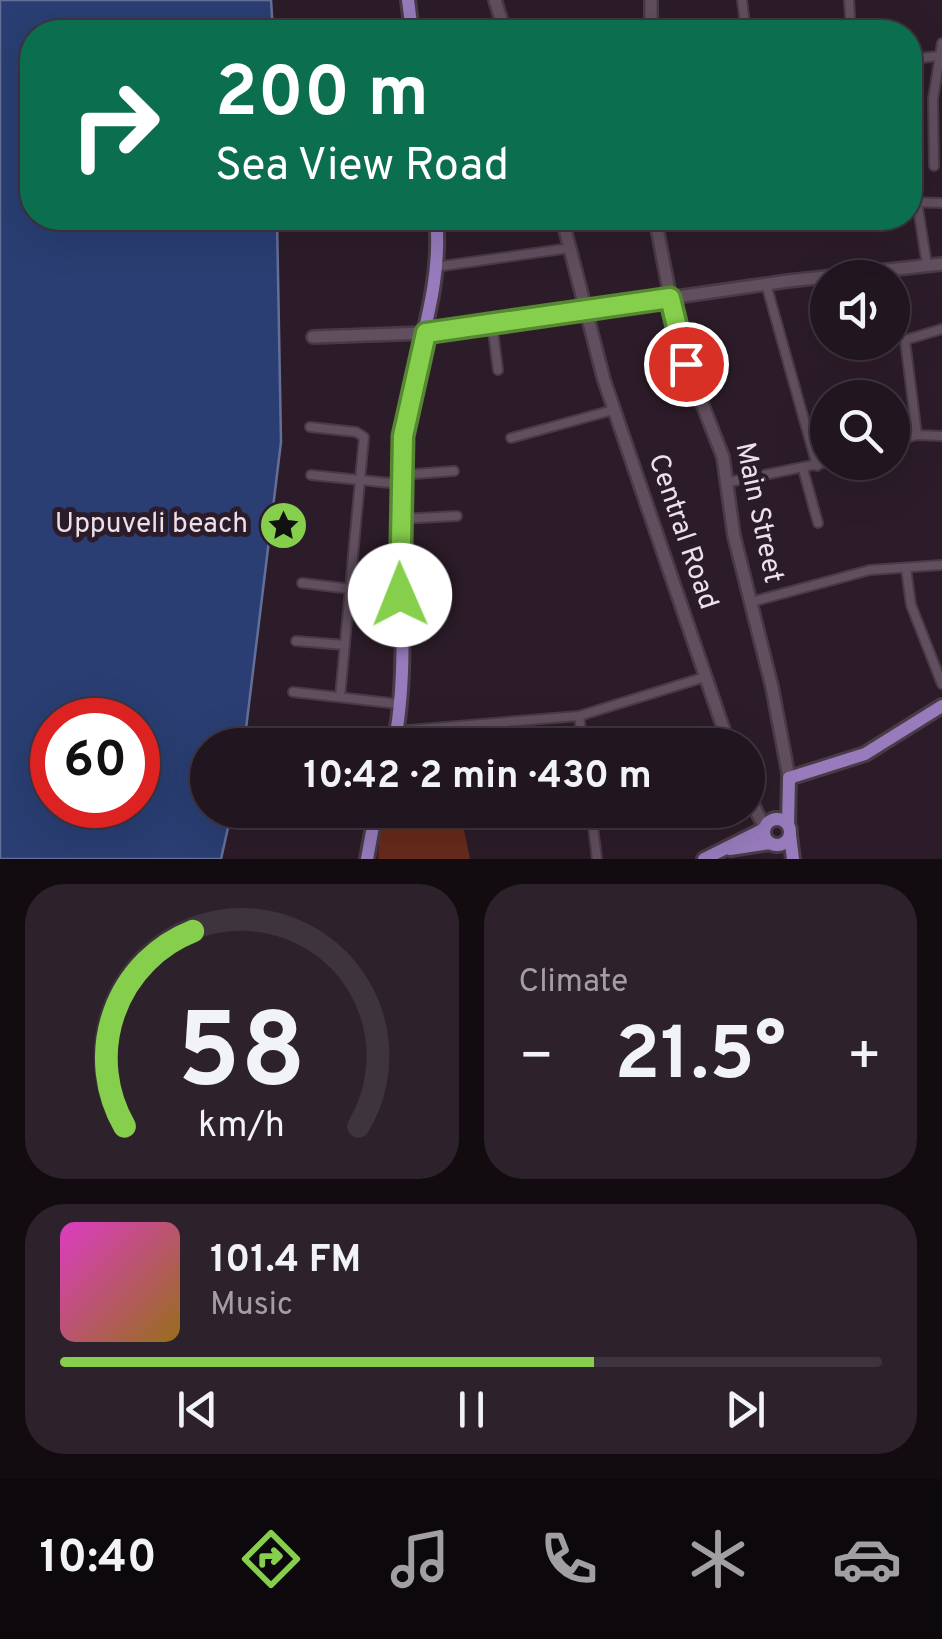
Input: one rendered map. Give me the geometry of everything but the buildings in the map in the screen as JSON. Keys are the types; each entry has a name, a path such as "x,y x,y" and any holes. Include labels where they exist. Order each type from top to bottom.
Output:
{"main road":[{"path":"397,728 400,480 405,421 426,333 436,267 436,230"},
{"name":"Central Road","path":"565,230 613,410 723,728"},
{"name":"Main Street","path":"657,230 680,347 714,426 729,482 734,536 788,778 793,859"},
{"path":"910,268 942,264"},
{"path":"313,337 426,333 810,279"},
{"path":"769,831 788,778 878,748 942,706"},
{"path":"765,824 781,859"},
{"path":"367,859 373,828"},
{"path":"704,859 769,831 789,830 783,843 769,831"}],"street":[{"path":"934,166 942,43"},
{"path":"920,230 928,266"},
{"path":"436,267 570,248"},
{"path":"766,284 810,441"},
{"path":"492,324 498,370"},
{"path":"917,435 905,340 942,329"},
{"path":"511,438 613,410"},
{"path":"310,427 361,434 361,480 340,697"},
{"path":"910,437 942,436"},
{"path":"729,482 810,468"},
{"path":"803,469 818,522"},
{"path":"311,475 400,480 454,471"},
{"path":"400,519 457,516"},
{"path":"751,602 870,570 942,565"},
{"path":"906,568 911,605 942,684"},
{"path":"302,583 400,595"},
{"path":"296,641 345,645"},
{"path":"454,728 579,716 706,677"},
{"path":"293,692 399,704"},
{"path":"579,716 581,728"},
{"path":"593,828 597,859"}],"shaded area":[{"path":"380,828 464,828 470,859 378,859"}],"water":[{"path":"0,0 271,0 272,20 20,20 20,230 277,230 281,442 246,728 190,728 190,828 228,828 221,859 0,859"}],"place":[{"name":"Uppuveli beach","path":"283,525"}],"route":[{"path":"400,595 403,436 426,333 670,298 686,364"}]}
